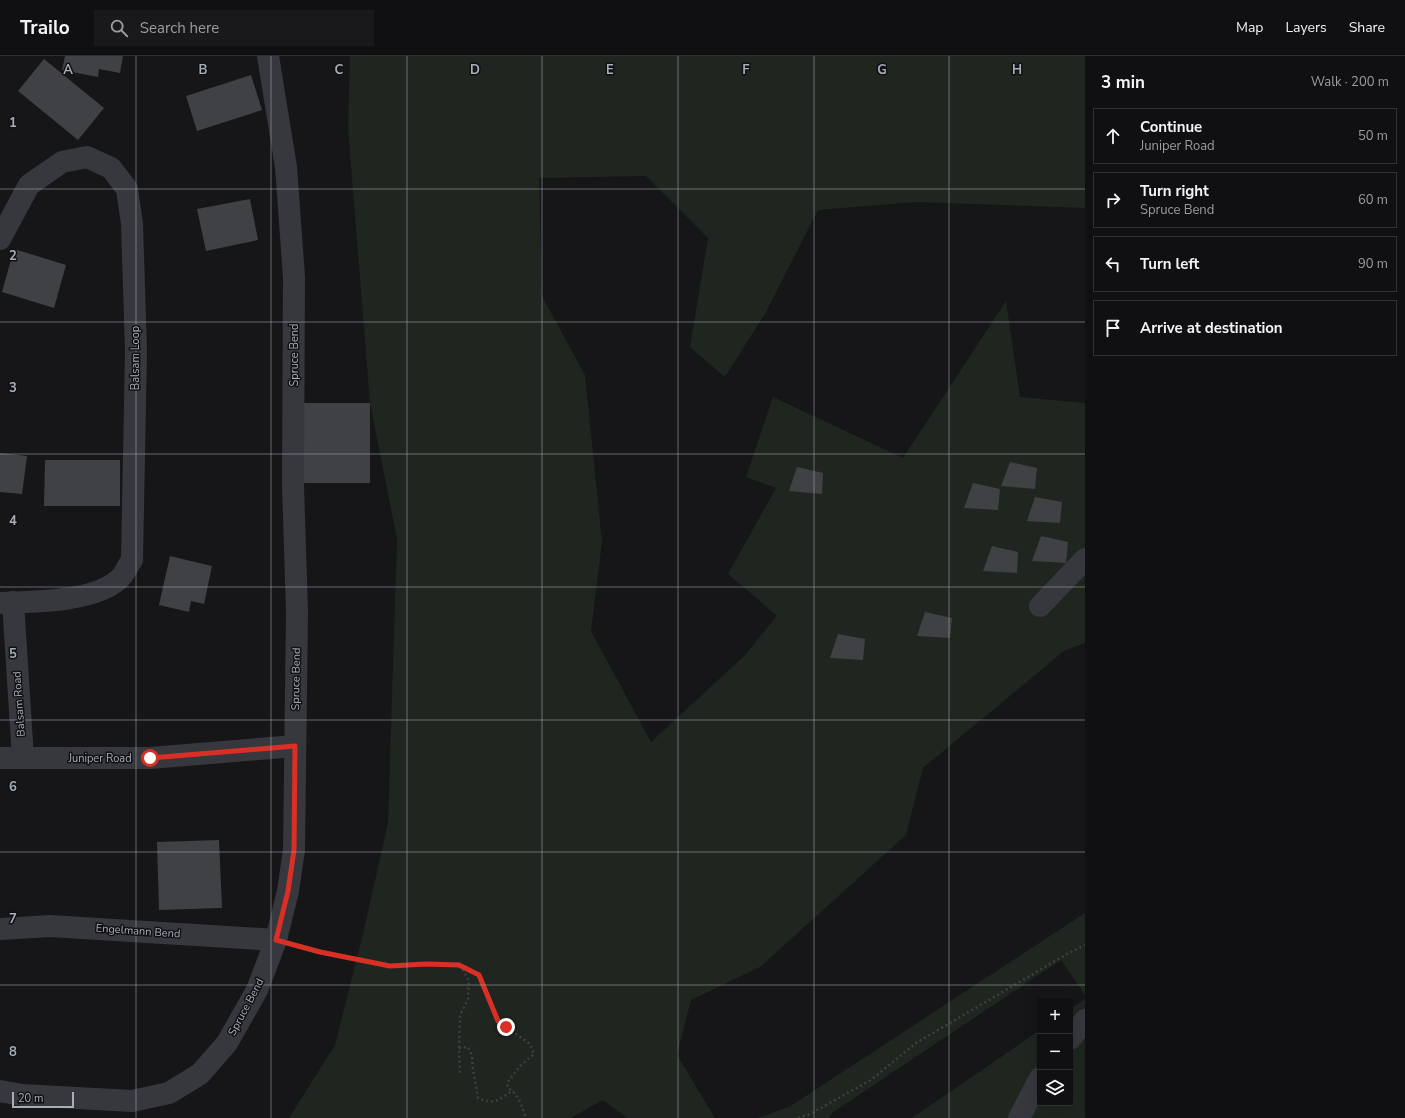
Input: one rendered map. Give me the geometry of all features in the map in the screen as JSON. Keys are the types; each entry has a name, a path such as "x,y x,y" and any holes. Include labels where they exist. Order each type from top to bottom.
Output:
{"street":[{"name":"Spruce Bend","path":"0,1091 22,1095 132,1102 169,1093 200,1074 227,1043 257,990 276,940 288,891 294,850 297,612 293,485 294,277 286,167 268,56"},
{"name":"Balsam Loop","path":"0,239 28,185 62,162 87,157 111,168 127,189 132,224 136,351 132,560 121,576 106,589 76,598 7,603"},
{"path":"1040,606 1085,559"},
{"name":"Balsam Road","path":"7,603 23,758"},
{"name":"Juniper Road","path":"0,758 150,758 295,746"},
{"name":"Engelmann Bend","path":"0,929 50,926 276,940"},
{"path":"1073,1035 1085,1020"},
{"path":"1019,1118 1037,1084"}],"path":[{"path":"276,940 320,952 390,966 426,964 459,965 479,975 498,1021 530,1044 534,1054 520,1066 507,1083 508,1088 513,1090 522,1104 526,1118"},
{"path":"798,1118 810,1114 871,1080 916,1043 1067,954 1085,945"},
{"path":"459,965 469,981 468,999 460,1015 460,1074"},
{"path":"459,1048 468,1046 472,1056 478,1098 485,1101 495,1102 513,1090"}],"shaded area":[{"path":"350,56 1085,56 1085,208 916,202 818,210 766,312 725,377 690,347 708,238 646,176 539,178 542,296 585,375 602,542 591,631 651,742 744,656 777,616 728,574 776,488 746,477 773,397 903,458 1006,301 1020,397 1085,403 1085,643 1064,651 923,768 906,835 760,967 691,1000 677,1055 715,1118 627,1118 603,1100 571,1118 289,1118 335,1045 363,934 388,823 397,539 370,403 348,128"},
{"path":"1085,913 1085,995 1061,960 832,1113 829,1118 758,1118 789,1107"},
{"path":"1085,999 1085,1118 912,1118 1037,1032 1037,1106 1073,1106 1073,1007"}],"building":[{"path":"65,56 123,56 120,73 99,69 98,77 62,70"},
{"path":"44,59 104,108 78,140 18,91"},
{"path":"251,75 262,110 197,131 186,96"},
{"path":"250,199 258,240 206,251 197,209"},
{"path":"14,249 66,265 54,308 2,292"},
{"path":"303,403 370,403 370,483 303,483"},
{"path":"0,453 27,456 22,494 0,492"},
{"path":"45,460 120,460 120,506 44,506"},
{"path":"1010,462 1037,468 1035,489 1001,486"},
{"path":"797,467 823,473 822,494 789,491"},
{"path":"973,483 1000,489 998,510 964,508"},
{"path":"1035,497 1062,502 1060,523 1027,521"},
{"path":"1041,536 1068,542 1066,563 1032,561"},
{"path":"992,546 1018,552 1017,573 983,571"},
{"path":"170,556 212,566 204,604 191,601 189,612 159,605"},
{"path":"925,612 952,618 950,638 917,636"},
{"path":"838,634 865,639 863,660 830,658"},
{"path":"219,840 222,908 159,910 157,842"}],"route":[{"path":"150,758 295,746 294,850 288,891 276,940 320,952 390,966 426,964 459,965 479,975 498,1021 506,1027"}]}
